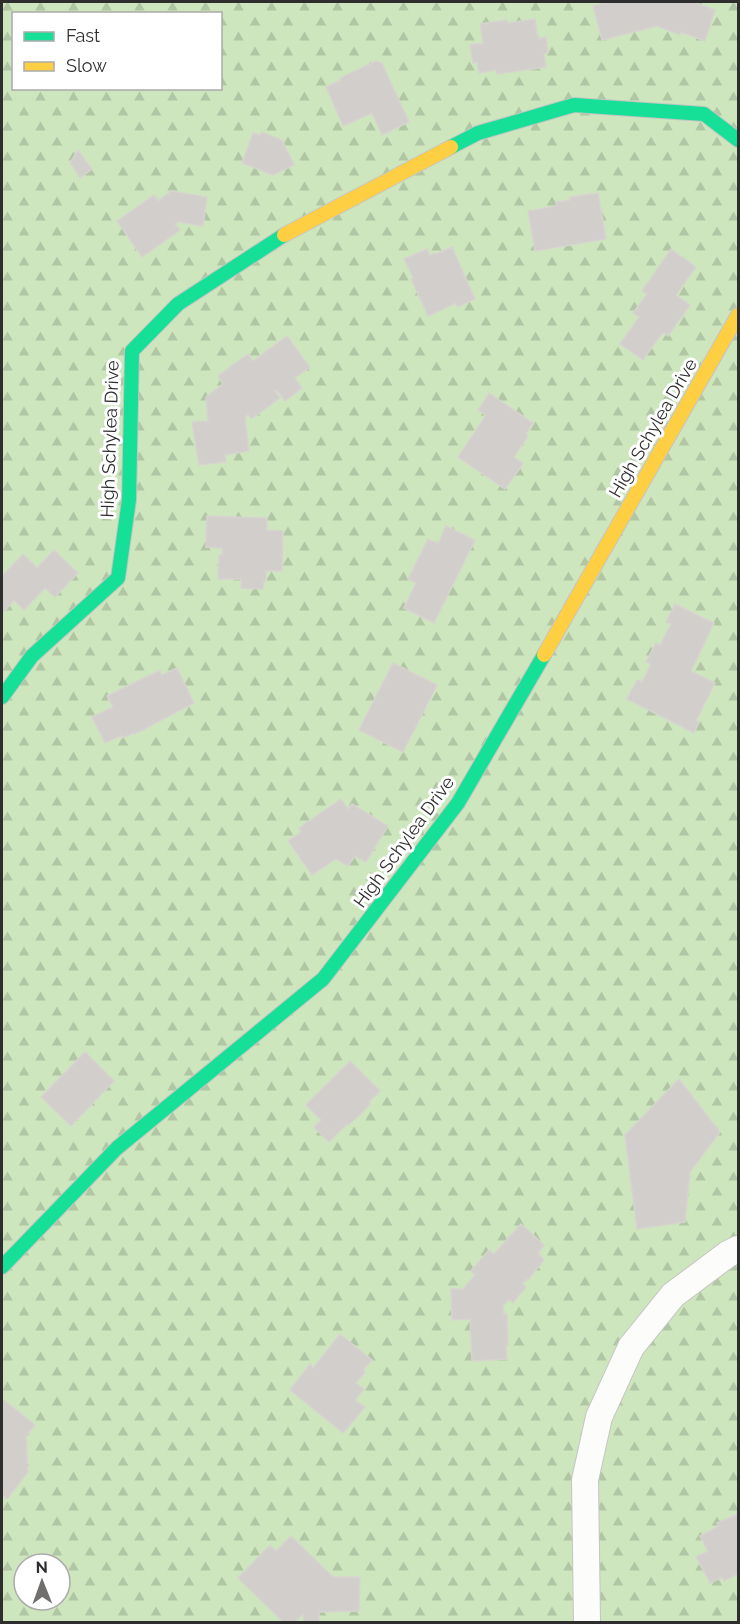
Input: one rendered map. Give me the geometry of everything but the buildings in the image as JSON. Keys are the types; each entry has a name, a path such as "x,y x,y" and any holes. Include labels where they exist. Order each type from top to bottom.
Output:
{"street":[{"name":"High Schylea Drive","path":"2,697 32,656 118,578 129,500 132,351 178,304 293,229 478,133 573,105 705,114 738,140"},
{"name":"High Schylea Drive","path":"2,1267 117,1148 323,979 458,803 738,315"},
{"path":"587,1623 585,1480 599,1417 632,1347 673,1294 738,1249"}],"green space":[{"path":"2,2 738,2 738,1622 2,1622"}],"traffic: fast":[{"path":"451,147 478,133 574,105 704,114 738,140"},
{"path":"2,697 32,656 118,578 129,500 132,351 178,304 284,235"},
{"path":"2,1267 117,1148 323,979 458,803 544,655"}],"traffic: slow":[{"path":"284,235 451,147"},
{"path":"544,655 738,315"}]}
